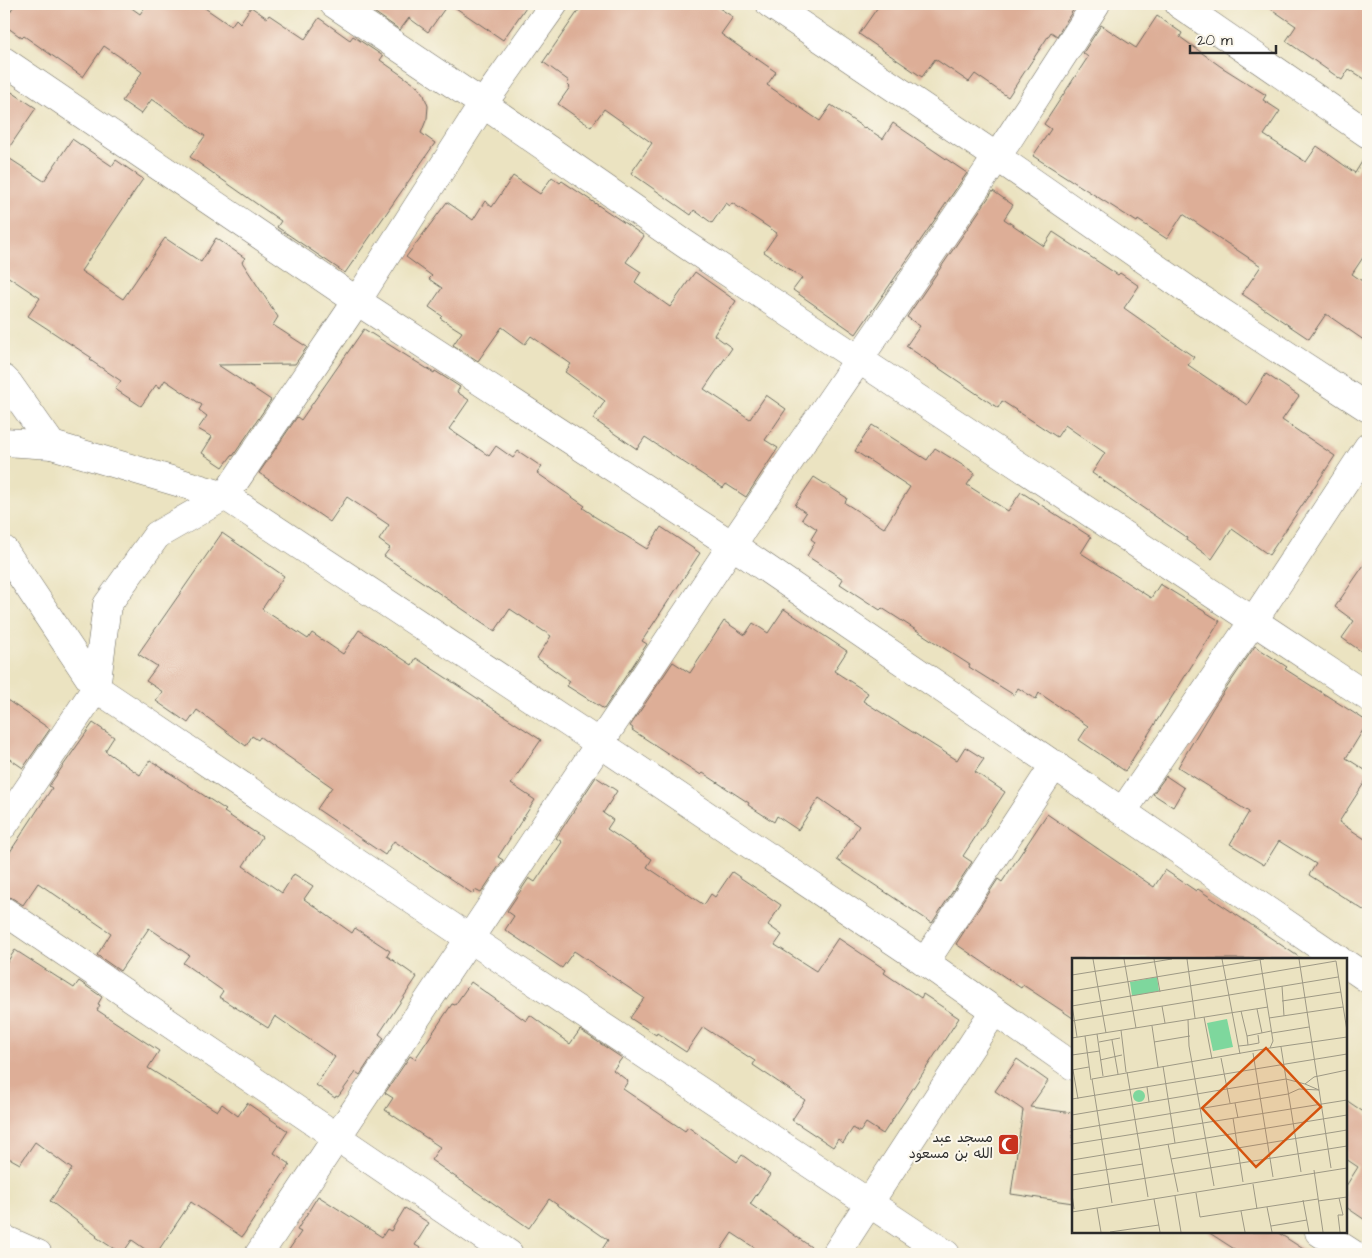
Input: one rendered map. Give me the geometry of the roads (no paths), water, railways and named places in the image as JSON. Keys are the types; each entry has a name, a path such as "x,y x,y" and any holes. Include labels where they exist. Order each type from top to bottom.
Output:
{"street":[{"path":"334,4 686,244 1368,697"},
{"path":"4,825 96,688 107,604 157,535 225,496 357,300 483,104 554,4"},
{"path":"770,4 997,157 1198,297 1368,408"},
{"path":"258,1254 338,1137 599,742 997,157 1096,4"},
{"path":"1179,4 1368,134"},
{"path":"4,61 357,300 732,545 1337,958"},
{"path":"4,379 52,445"},
{"path":"4,442 52,445 225,496 599,742 924,962 1072,1065"},
{"path":"1123,811 1254,620 1368,447"},
{"path":"4,550 96,688 946,1254"},
{"path":"924,962 1055,764"},
{"path":"4,911 509,1254"},
{"path":"1347,965 1368,979"},
{"path":"836,1254 994,1011"},
{"path":"1321,1233 1353,1254"},
{"path":"4,1239 38,1254"}],"place":[{"name":"مسجد عبد الله بن مسعود","path":"1009,1145"}]}
